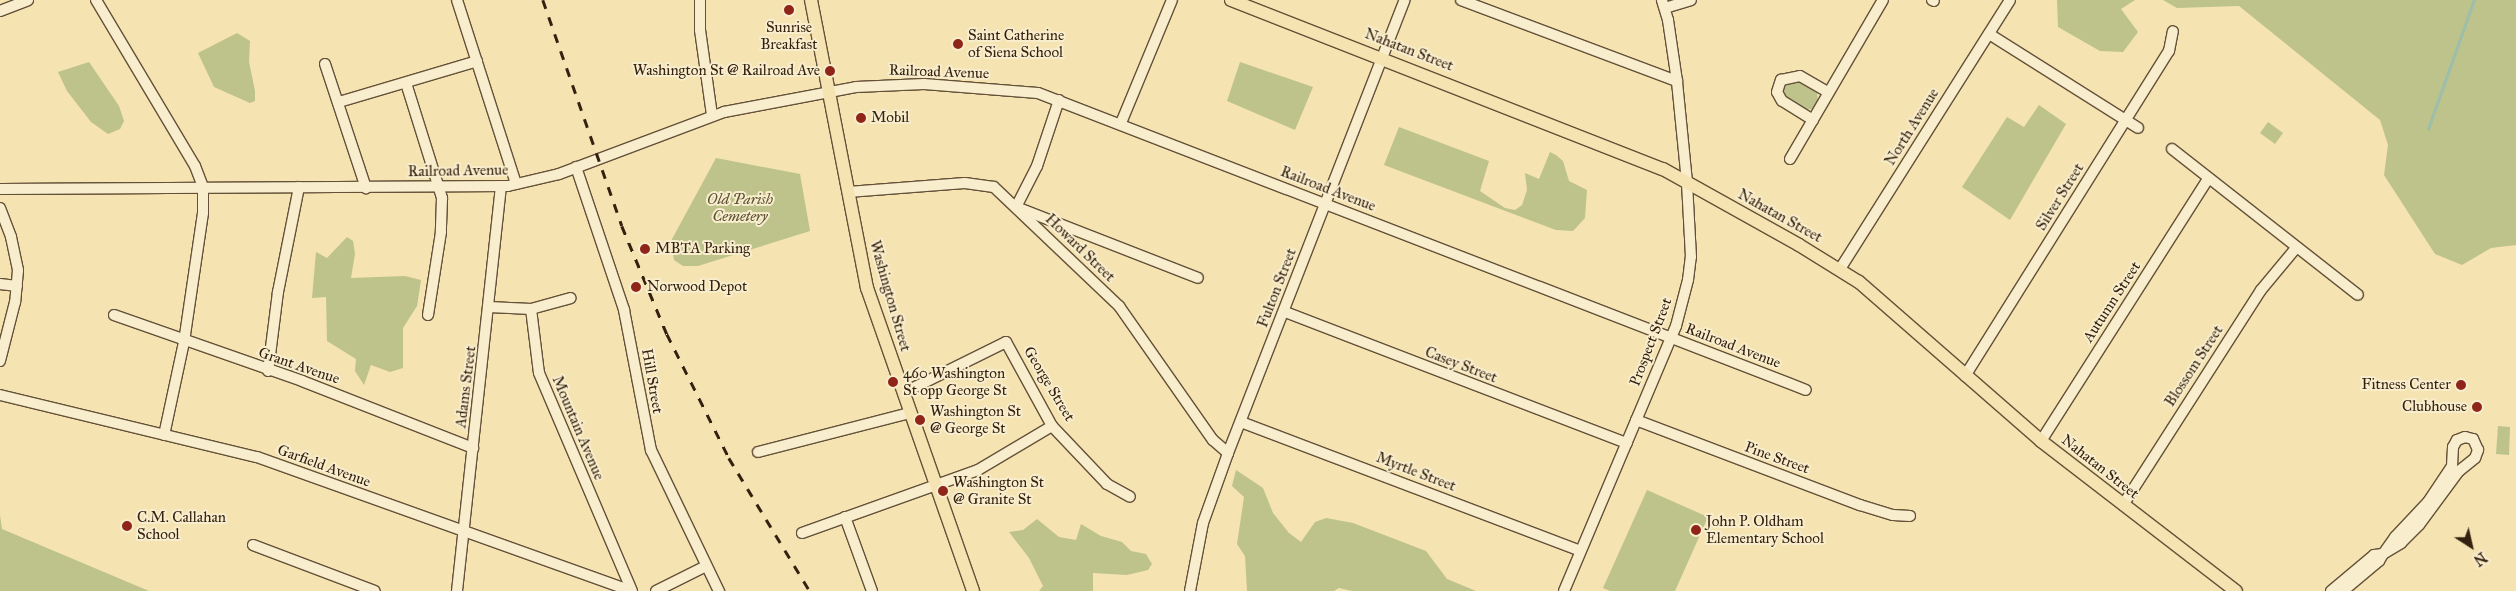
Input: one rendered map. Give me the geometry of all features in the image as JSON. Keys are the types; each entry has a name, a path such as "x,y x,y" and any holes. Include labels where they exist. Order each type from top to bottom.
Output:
{"main road":[{"name":"Washington Street","path":"811,0 867,288 973,591"},
{"name":"Nahatan Street","path":"1231,0 1573,132 1687,182 1840,269 2041,441 2236,591"}],"street":[{"path":"0,11 28,0"},
{"path":"96,0 196,166 203,187 203,213 184,342 164,436"},
{"path":"458,0 516,184"},
{"path":"700,0 700,30 712,115"},
{"path":"1120,123 1172,0"},
{"name":"Fulton Street","path":"1190,591 1203,522 1228,453 1285,312 1405,0"},
{"path":"1461,0 1677,81"},
{"path":"1663,4 1691,0"},
{"path":"1790,159 1883,0"},
{"name":"North Avenue","path":"1840,269 2010,0"},
{"name":"Prospect Street","path":"1564,591 1681,311 1691,257 1687,182 1677,81 1663,4"},
{"name":"Silver Street","path":"1965,376 2169,51 2173,31"},
{"path":"1989,34 2138,128"},
{"path":"339,102 477,62"},
{"path":"325,64 366,188"},
{"path":"1813,120 1782,101 1777,92 1781,80 1800,76 1828,92"},
{"path":"406,83 441,188 441,232 428,315"},
{"name":"Railroad Avenue","path":"0,189 203,187 441,188 501,186 516,184 576,167 712,115 828,93 893,83 1038,93 1120,123 1806,390"},
{"path":"1059,100 1037,166 1016,207 1198,278"},
{"path":"2172,150 2358,295"},
{"name":"Hill Street","path":"576,167 624,310 650,450 719,591"},
{"name":"Autumn Street","path":"2041,441 2208,179"},
{"name":"Howard Street","path":"848,192 987,184 1016,207 1119,306 1213,440 1228,453"},
{"name":"Adams Street","path":"457,591 501,186"},
{"path":"268,371 278,292 299,187"},
{"path":"0,208 15,253 18,286 0,361"},
{"name":"Blossom Street","path":"2123,505 2261,290 2296,248"},
{"path":"0,284 18,286"},
{"path":"489,307 530,309 571,298"},
{"name":"Mountain Avenue","path":"530,309 539,373 632,591"},
{"name":"Casey Street","path":"1285,312 1627,443"},
{"name":"Grant Avenue","path":"114,315 473,448"},
{"name":"George Street","path":"903,393 1006,342 1052,426 1107,484 1130,497"},
{"name":"Garfield Avenue","path":"0,395 257,457 464,533 632,591"},
{"path":"758,452 910,413"},
{"name":"Pine Street","path":"1636,420 1860,505 1893,515 1910,516"},
{"name":"Myrtle Street","path":"1241,422 1580,551"},
{"path":"802,533 988,465 1052,426"},
{"path":"2331,591 2374,555 2383,554 2402,543 2419,525 2459,471 2468,465 2478,450 2473,439 2465,437 2457,440 2452,457 2452,466 2435,493 2383,554 2379,561 2343,591"},
{"path":"845,517 872,591"},
{"path":"252,546 375,591"},
{"path":"656,591 706,566"}],"green space":[{"path":"2057,0 2135,0 2121,9 2138,32 2123,52 2100,51 2058,27"},
{"path":"2163,0 2516,0 2516,245 2491,248 2462,265 2435,254 2384,175 2388,145 2380,120 2239,6 2177,8"},
{"path":"237,33 250,41 249,62 255,91 255,101 250,103 214,87 198,53"},
{"path":"89,62 119,106 124,121 120,129 108,134 91,122 67,91 58,72"},
{"path":"1240,62 1313,87 1295,130 1227,101"},
{"path":"1796,80 1817,93 1818,101 1812,109 1804,110 1785,97 1782,88 1786,82"},
{"path":"2039,105 2066,124 2010,220 1962,187 2007,117 2024,127"},
{"path":"2268,122 2283,133 2275,144 2260,133"},
{"path":"1399,127 1489,161 1480,191 1505,208 1515,210 1522,205 1527,190 1525,173 1539,179 1550,152 1563,161 1569,181 1587,190 1585,218 1573,231 1556,230 1384,165"},
{"name":"Old Parish Cemetery","path":"716,158 800,174 810,231 698,266 683,266 674,260 671,241"},
{"path":"347,237 353,241 355,254 351,278 405,276 421,280 417,306 403,328 403,368 390,372 371,365 364,385 355,371 356,359 327,341 326,297 312,298 316,252 327,258"},
{"path":"2498,426 2510,427 2509,455 2496,454"},
{"path":"1236,470 1263,488 1273,513 1289,533 1301,542 1315,522 1326,518 1353,523 1426,551 1447,579 1476,591 1352,591 1339,588 1334,591 1247,591 1245,556 1237,544 1244,497 1232,486"},
{"path":"1647,490 1708,517 1675,591 1610,591 1603,588"},
{"path":"0,515 2,529 149,591 0,591"},
{"path":"1037,519 1059,537 1076,540 1081,524 1101,536 1122,542 1131,551 1146,554 1152,564 1148,570 1127,575 1093,573 1093,591 1039,591 1043,586 1029,558 1009,532 1023,530"}],"waterway":[{"path":"2428,129 2474,0"}],"railway":[{"path":"543,0 622,226 667,334 729,458 810,591"}],"place":[{"name":"Sunrise Breakfast","path":"789,10"},
{"name":"Saint Catherine of Siena School","path":"958,44"},
{"name":"Washington St @ Railroad Ave","path":"830,71"},
{"name":"Mobil","path":"861,118"},
{"name":"MBTA Parking","path":"645,249"},
{"name":"Norwood Depot","path":"636,287"},
{"name":"460 Washington St opp George St","path":"893,382"},
{"name":"Fitness Center","path":"2461,385"},
{"name":"Clubhouse","path":"2477,407"},
{"name":"Washington St @ George St","path":"920,420"},
{"name":"Washington St @ Granite St","path":"943,491"},
{"name":"C.M. Callahan School","path":"127,526"},
{"name":"John P. Oldham Elementary School","path":"1696,530"}]}
